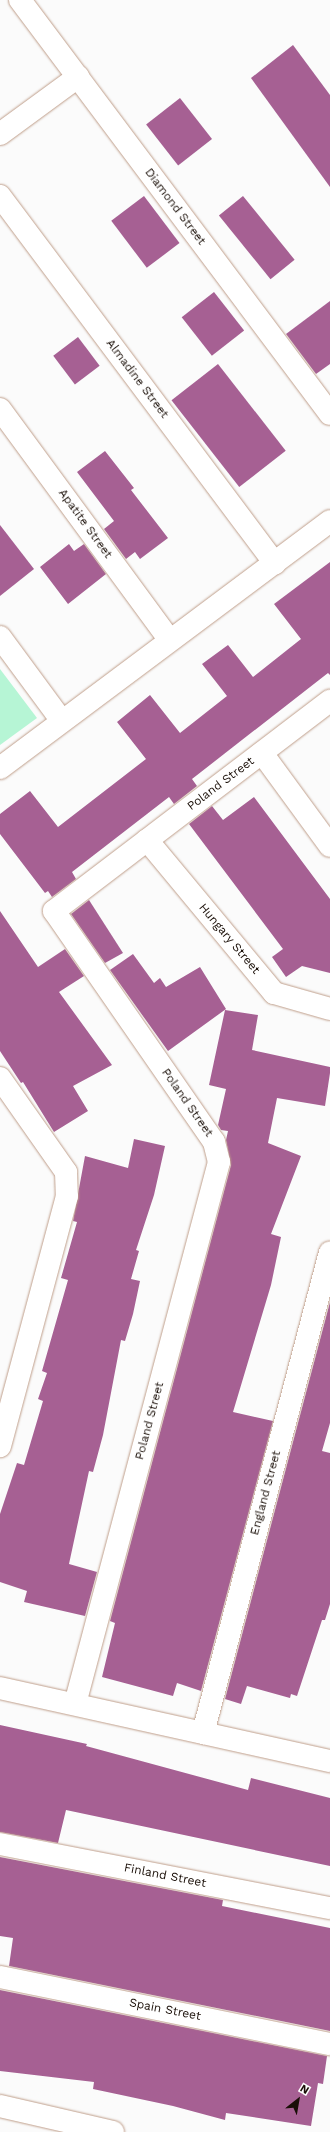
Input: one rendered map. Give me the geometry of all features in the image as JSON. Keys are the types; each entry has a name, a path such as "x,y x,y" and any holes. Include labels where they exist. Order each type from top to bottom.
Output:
{"street":[{"name":"Diamond Street","path":"20,0 330,414"},
{"path":"0,134 78,77"},
{"name":"Almadine Street","path":"0,196 275,563"},
{"name":"Apatite Street","path":"0,409 170,639"},
{"path":"0,768 170,639 330,521"},
{"path":"0,637 62,720"},
{"name":"Poland Street","path":"75,1704 219,1162 214,1142 54,911 330,701"},
{"path":"262,753 330,846"},
{"name":"Hungary Street","path":"147,840 274,993 330,1009"},
{"path":"0,1078 66,1172 67,1196 0,1446"},
{"name":"England Street","path":"203,1733 330,1253"},
{"path":"0,1688 330,1761"},
{"name":"Finland Street","path":"0,1844 330,1908"},
{"name":"Spain Street","path":"0,1977 330,2044"},
{"path":"0,2106 113,2132"}],"green space":[{"path":"0,669 37,718 0,745"}],"building":[{"path":"293,45 330,95 330,187 251,78"},
{"path":"180,98 212,139 178,165 146,124"},
{"path":"144,196 180,243 147,268 111,221"},
{"path":"243,196 295,260 271,279 219,216"},
{"path":"214,292 244,331 212,356 182,317"},
{"path":"330,301 330,364 316,374 286,334"},
{"path":"78,337 100,366 75,384 53,356"},
{"path":"218,364 286,451 239,487 172,400"},
{"path":"105,451 134,488 131,490 168,538 140,559 135,552 126,559 104,529 114,521 77,472"},
{"path":"0,525 34,569 0,596"},
{"path":"69,544 74,551 84,544 106,574 68,604 40,567"},
{"path":"330,562 330,675 328,673 192,779 197,786 174,804 169,797 72,872 76,879 52,897 48,891 45,893 0,834 0,814 30,791 58,827 146,759 117,722 150,695 180,733 227,696 202,664 228,645 253,677 301,639 274,604"},
{"path":"254,797 330,899 330,973 302,966 286,977 272,957 283,949 189,824 212,806 223,820"},
{"path":"89,900 123,953 105,963 71,914"},
{"path":"0,911 38,967 65,949 84,976 59,992 112,1065 73,1086 88,1111 54,1132 23,1082 21,1083 0,1051"},
{"path":"133,954 154,983 160,978 166,987 200,967 226,1009 168,1051 110,970"},
{"path":"225,1010 258,1015 252,1050 330,1067 330,1073 325,1106 277,1098 268,1143 301,1156 271,1234 281,1237 271,1285 233,1412 273,1421 201,1691 177,1683 173,1696 102,1677 115,1623 110,1621 231,1165 226,1140 228,1131 221,1130 218,1125 226,1089 209,1085"},
{"path":"134,1139 165,1146 154,1195 136,1250 139,1251 131,1279 140,1281 133,1314 125,1341 121,1340 103,1435 93,1472 89,1471 69,1564 97,1572 85,1616 24,1602 27,1591 0,1582 0,1514 17,1463 24,1465 43,1401 38,1399 47,1373 42,1371 68,1280 61,1278 77,1222 73,1221 85,1156 128,1168"},
{"path":"330,1302 330,1423 322,1451 330,1453 330,1604 325,1620 322,1620 297,1696 291,1694 290,1698 247,1686 241,1704 225,1699"},
{"path":"0,1725 87,1744 86,1746 248,1790 251,1778 330,1798 330,1866 66,1810 58,1843 0,1832"},
{"path":"0,1857 223,1900 222,1906 330,1928 330,2031 9,1966 13,1938 0,1936"},
{"path":"0,1990 327,2056 323,2084 318,2083 311,2126 226,2113 225,2120 173,2106 93,2089 94,2082 0,2071"}]}
